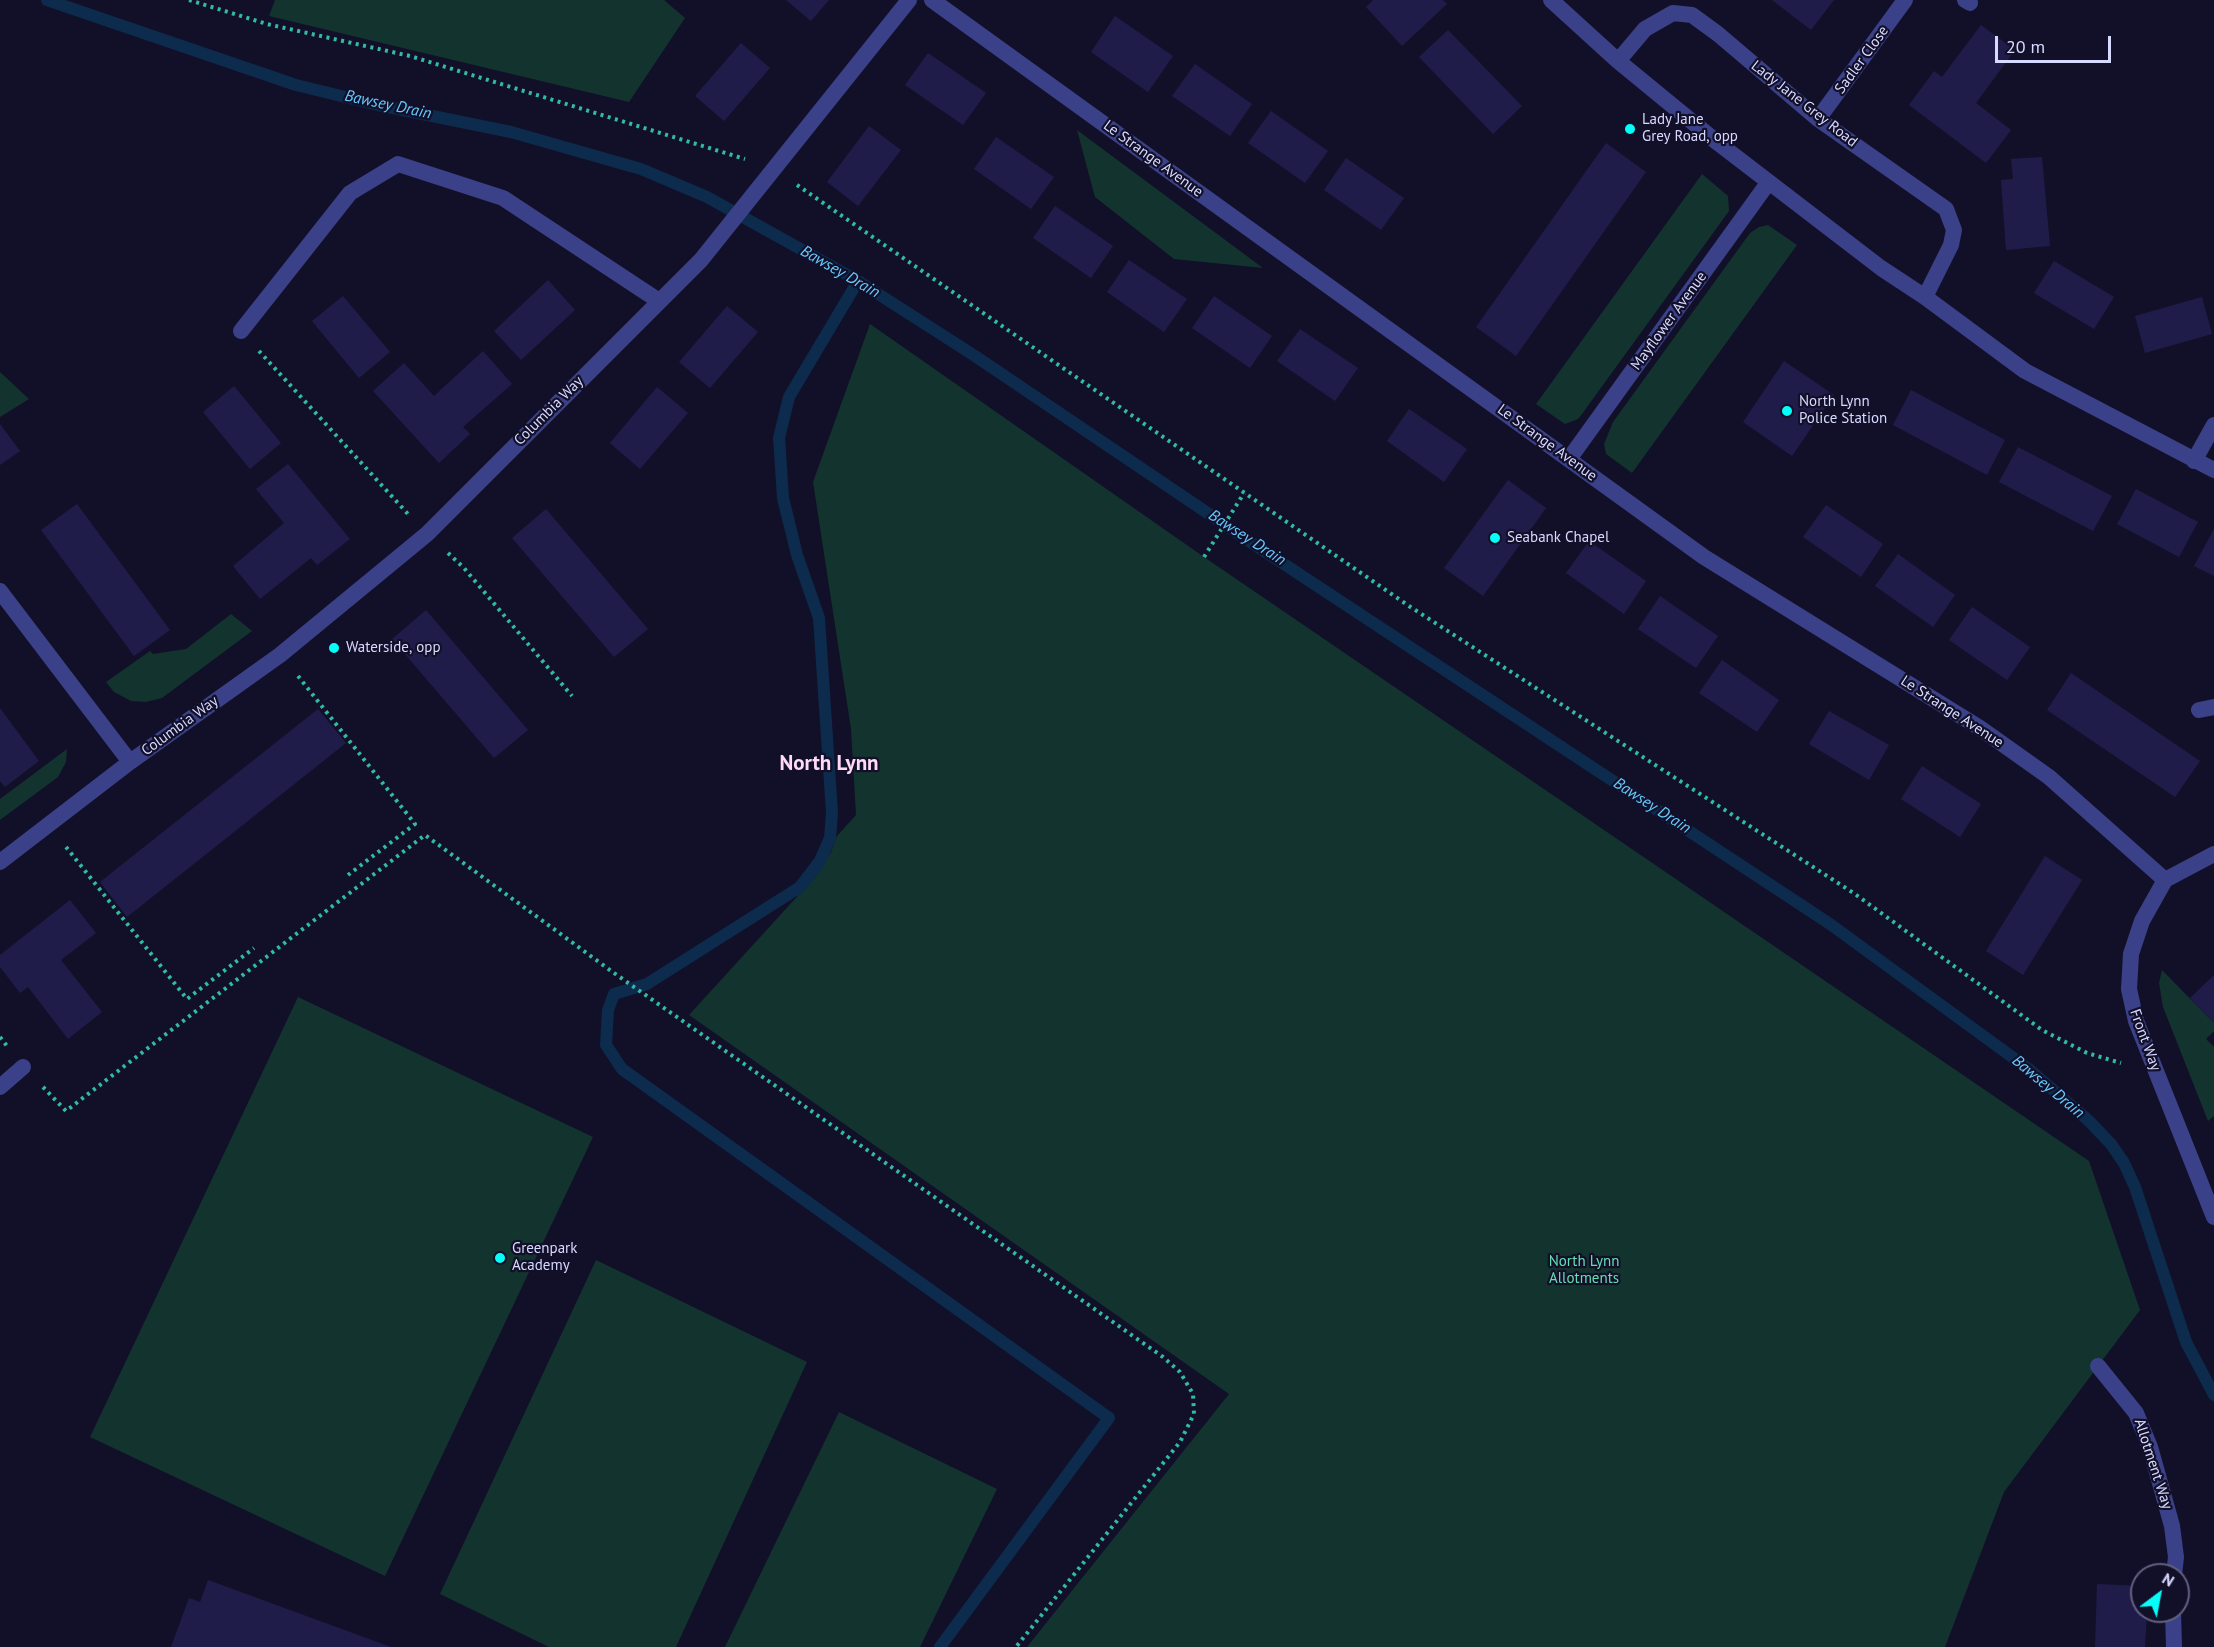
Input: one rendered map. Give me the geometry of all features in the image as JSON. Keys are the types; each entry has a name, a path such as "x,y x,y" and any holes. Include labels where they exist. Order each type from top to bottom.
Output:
{"street":[{"name":"Columbia Way","path":"0,862 130,762 280,655 427,534 700,260 909,0"},
{"name":"Le Strange Avenue","path":"932,0 1704,557 1980,728 2049,777 2165,880"},
{"path":"1551,0 1618,61 1768,183 1881,268 1925,297 2025,371 2214,470"},
{"name":"Sadler Close","path":"1818,119 1905,0"},
{"name":"Lady Jane Grey Road","path":"1618,61 1645,29 1673,13 1692,15 1718,34 1818,119 1946,209 1954,230 1951,245 1925,297"},
{"path":"240,331 350,193 398,164 503,198 659,301"},
{"name":"Mayflower Avenue","path":"1569,459 1768,183"},
{"path":"2194,461 2214,425"},
{"name":"Columbia Way","path":"0,591 130,762"},
{"path":"2165,880 2214,854"},
{"name":"Front Way","path":"2165,880 2142,921 2132,954 2129,989 2136,1021 2214,1217"},
{"path":"0,1087 23,1066"},
{"name":"Allotment Way","path":"2098,1366 2136,1413 2150,1447 2172,1526 2175,1563"},
{"path":"2173,1623 2174,1647"}],"path":[{"path":"189,0 267,24 410,56 773,168 880,245 1410,606 1855,894 2042,1030 2087,1053 2157,1072"},
{"path":"240,331 427,534 464,568 572,696"},
{"path":"1204,556 1244,493"},
{"path":"280,655 416,824 348,875"},
{"path":"48,825 187,999 254,948"},
{"path":"23,1066 66,1111 425,835 614,973 1154,1350 1180,1372 1192,1395 1194,1414 1180,1442 1016,1647"}],"green space":[{"path":"275,0 664,0 685,18 629,102 269,16"},
{"path":"1077,130 1263,268 1174,259 1095,197"},
{"path":"1702,174 1728,196 1729,211 1582,414 1578,419 1565,424 1536,404"},
{"path":"1768,225 1797,245 1632,473 1606,454 1604,444 1613,422 1750,233 1759,227"},
{"name":"North Lynn Allotments","path":"870,324 1204,557 2089,1161 2140,1310 2004,1492 1945,1647 1027,1647 1229,1394 689,1015 815,877 831,852 837,836 856,815 851,729 813,482"},
{"path":"0,372 29,399 0,417"},
{"path":"231,614 252,631 162,698 146,702 131,701 114,692 106,682 150,651 153,654 186,649"},
{"path":"67,749 66,762 58,777 0,820 0,799"},
{"path":"2162,970 2214,1023 2214,1031 2206,1039 2214,1047 2214,1116 2208,1121 2163,1007 2159,983"},
{"path":"298,997 593,1137 385,1576 90,1437"},
{"path":"596,1260 807,1362 676,1647 549,1647 440,1594"},
{"path":"839,1412 997,1489 920,1647 725,1647"}],"building":[{"path":"786,0 829,0 811,21"},
{"path":"1373,0 1443,0 1447,4 1402,46 1366,7"},
{"path":"1772,0 1834,0 1811,30"},
{"path":"1115,16 1173,56 1148,92 1091,52"},
{"path":"1981,25 2015,50 1976,103 2011,130 1986,163 1909,105 1934,71 1942,77"},
{"path":"1448,30 1522,106 1493,134 1419,57"},
{"path":"741,43 770,68 724,121 695,96"},
{"path":"928,53 986,93 963,125 905,85"},
{"path":"1195,64 1252,104 1230,136 1172,96"},
{"path":"1271,111 1328,151 1305,183 1248,143"},
{"path":"869,126 901,150 858,206 827,182"},
{"path":"996,137 1054,177 1031,209 974,169"},
{"path":"1606,143 1646,172 1516,356 1476,327"},
{"path":"2042,157 2050,246 2006,250 2001,180 2013,179 2011,159"},
{"path":"1346,158 1404,198 1381,230 1324,190"},
{"path":"1055,206 1113,246 1091,278 1033,238"},
{"path":"1129,260 1187,299 1164,332 1107,292"},
{"path":"2054,261 2114,297 2094,329 2034,293"},
{"path":"548,280 575,310 521,360 494,331"},
{"path":"343,296 390,352 359,378 312,321"},
{"path":"1214,296 1272,336 1250,368 1192,328"},
{"path":"2202,297 2212,334 2145,353 2135,316"},
{"path":"727,306 758,332 710,388 679,362"},
{"path":"1300,329 1358,368 1335,401 1277,361"},
{"path":"483,351 512,384 463,427 470,434 439,463 373,391 404,363 434,396"},
{"name":"North Lynn Police Station","path":"1784,361 1834,395 1792,456 1743,422"},
{"path":"234,386 281,443 250,469 203,412"},
{"path":"657,387 688,413 640,469 610,443"},
{"path":"1911,390 2005,440 1987,475 1893,425"},
{"path":"1409,409 1467,449 1444,482 1387,441"},
{"path":"0,424 20,451 0,465"},
{"path":"2018,447 2112,496 2093,531 1999,482"},
{"path":"288,464 350,539 317,565 311,558 260,599 233,566 284,523 256,489"},
{"name":"Seabank Chapel","path":"1508,480 1546,508 1483,596 1444,568"},
{"path":"2136,489 2198,522 2179,557 2117,524"},
{"path":"77,504 170,630 134,656 41,530"},
{"path":"1826,505 1883,544 1861,577 1803,537"},
{"path":"546,509 648,629 614,657 512,538"},
{"path":"2214,529 2214,576 2194,566"},
{"path":"1589,541 1646,581 1624,614 1566,573"},
{"path":"1898,554 1955,595 1933,627 1875,586"},
{"path":"1660,596 1718,636 1696,668 1638,629"},
{"path":"1972,607 2030,647 2007,680 1949,640"},
{"path":"426,610 528,730 494,758 392,639"},
{"path":"1722,660 1779,700 1757,732 1699,693"},
{"path":"2071,673 2200,761 2175,797 2047,710"},
{"path":"0,708 39,761 5,787 0,781"},
{"path":"318,709 346,743 127,917 100,882"},
{"path":"1829,711 1889,745 1869,780 1809,744"},
{"path":"1922,766 1981,804 1960,837 1901,799"},
{"path":"2045,856 2082,880 2023,975 1986,951"},
{"path":"70,900 96,933 61,960 102,1012 68,1039 28,987 20,993 0,967 0,955"},
{"path":"2214,975 2214,1023 2190,998"},
{"path":"208,1580 391,1647 171,1647 189,1598 200,1602"},
{"path":"2097,1584 2130,1585 2130,1623 2146,1623 2145,1647 2095,1647"}],"waterway":[{"name":"Bawsey Drain","path":"47,0 296,85 378,105 511,132 641,169 707,197 858,281 975,356 1249,541 1830,924 2030,1070 2088,1120 2111,1144 2124,1163 2135,1187 2186,1342 2214,1395"},
{"path":"858,281 789,397 779,438 783,498 797,555 819,618 832,813 830,838 820,861 800,887 647,984 614,994 608,1010 606,1045 622,1069 1109,1418 940,1647"}],"place":[{"name":"Lady Jane Grey Road, opp","path":"1630,129"},
{"name":"North Lynn Police Station","path":"1787,411"},
{"name":"Seabank Chapel","path":"1495,538"},
{"name":"Waterside, opp","path":"334,648"},
{"name":"Greenpark Academy","path":"500,1258"}],"district":[{"name":"North Lynn","path":"829,764"}]}
